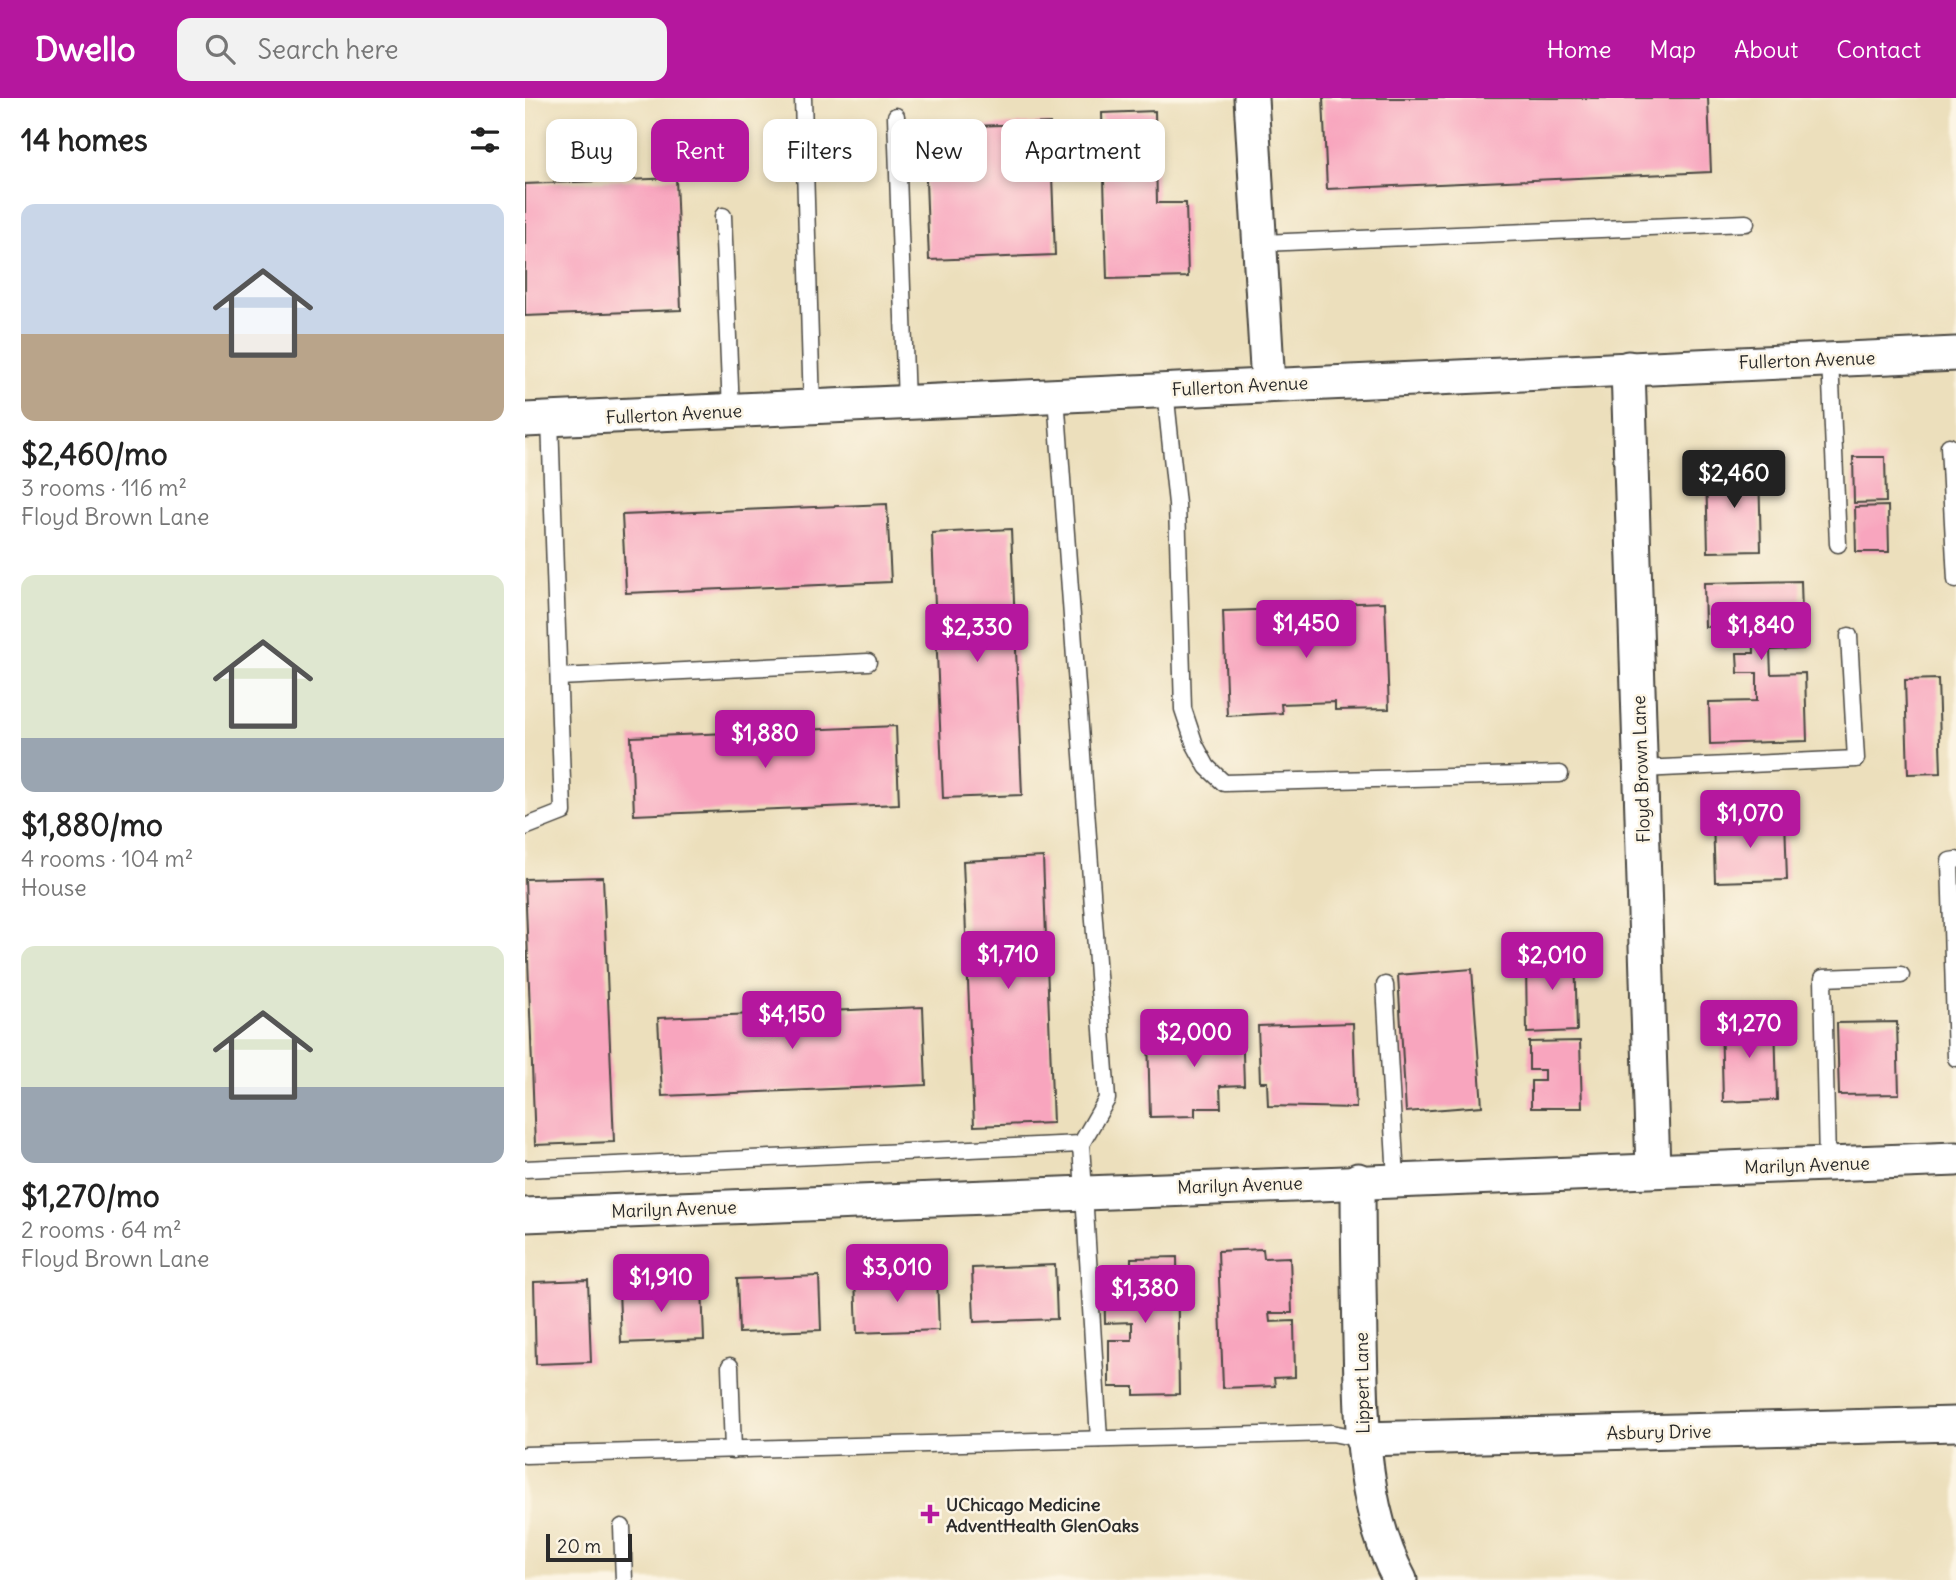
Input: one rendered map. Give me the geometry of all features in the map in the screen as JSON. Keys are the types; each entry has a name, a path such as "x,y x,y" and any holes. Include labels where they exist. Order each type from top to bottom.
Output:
{"street":[{"path":"1251,98 1268,385"},
{"name":"Fullerton Avenue","path":"538,419 1956,354"},
{"name":"Floyd Brown Lane","path":"1628,368 1653,1170"},
{"name":"Marilyn Avenue","path":"525,1215 1956,1158"},
{"name":"Lippert Lane","path":"1357,1181 1362,1439 1377,1518 1389,1560 1400,1580"},
{"name":"Asbury Drive","path":"1362,1439 1956,1424"}],"lane":[{"path":"803,98 813,408"},
{"path":"896,116 906,403"},
{"path":"723,216 731,411"},
{"path":"1260,243 1746,223"},
{"path":"1830,359 1838,544"},
{"path":"1165,390 1177,505 1182,709 1195,745 1207,767 1224,783 1560,774"},
{"path":"1056,396 1107,1099 1081,1143 1099,1439"},
{"path":"525,827 563,812 559,677 538,419"},
{"path":"1949,446 1956,580"},
{"path":"1641,769 1856,759 1849,636"},
{"path":"559,677 868,662"},
{"path":"1956,860 1950,861 1956,1058"},
{"path":"1827,1164 1823,978 1902,975"},
{"path":"1385,985 1396,1179"},
{"path":"525,1169 1081,1143"},
{"path":"730,1366 733,1450"},
{"path":"525,1455 1332,1433 1362,1439"},
{"path":"622,1527 624,1580"}],"building":[{"path":"1323,98 1708,98 1711,172 1327,189"},
{"path":"1155,111 1155,119 1102,119 1102,113"},
{"path":"1001,125 1001,182 1052,182 1055,255 929,260 926,182 987,182 987,126"},
{"path":"637,180 676,182 681,310 525,316 525,184 637,182"},
{"path":"1104,182 1157,182 1157,203 1186,203 1188,277 1107,279"},
{"path":"1853,457 1885,457 1886,502 1854,503"},
{"path":"1759,469 1761,551 1708,552 1706,470"},
{"path":"887,504 891,582 626,593 622,515"},
{"path":"1888,506 1889,552 1856,552 1855,507"},
{"path":"1011,529 1022,795 943,798 932,533"},
{"path":"1801,581 1803,649 1770,650 1771,674 1805,673 1807,741 1710,744 1709,702 1757,701 1757,673 1738,673 1737,653 1754,653 1753,625 1705,627 1704,583"},
{"path":"1385,602 1389,709 1335,710 1335,702 1281,704 1282,713 1227,716 1223,611 1293,609 1294,632 1314,632 1313,613 1331,613 1331,604"},
{"path":"1938,679 1941,773 1908,774 1905,680"},
{"path":"896,726 899,804 634,815 631,737"},
{"path":"1785,818 1787,880 1715,882 1713,821"},
{"path":"1043,857 1053,1123 974,1126 963,861"},
{"path":"603,877 614,1142 535,1145 525,879"},
{"path":"1575,947 1577,1031 1527,1033 1526,965 1539,964 1539,948"},
{"path":"1472,969 1482,1106 1406,1112 1398,975"},
{"path":"923,1007 926,1085 662,1096 658,1018"},
{"path":"1775,1017 1777,1100 1723,1102 1721,1019"},
{"path":"1897,1022 1899,1094 1839,1095 1837,1023"},
{"path":"1353,1023 1356,1108 1268,1106 1267,1082 1260,1082 1258,1026"},
{"path":"1242,1024 1244,1085 1220,1086 1221,1108 1195,1108 1195,1116 1150,1117 1148,1034 1192,1033 1192,1026"},
{"path":"1580,1041 1582,1108 1531,1108 1531,1081 1544,1081 1544,1070 1529,1070 1529,1042"},
{"path":"1263,1249 1264,1258 1290,1257 1292,1313 1269,1313 1270,1322 1294,1321 1295,1377 1274,1378 1275,1386 1223,1388 1218,1251"},
{"path":"1177,1257 1179,1394 1134,1395 1134,1387 1109,1387 1109,1340 1132,1340 1132,1322 1105,1323 1104,1268 1131,1267 1131,1258"},
{"path":"1055,1265 1057,1319 974,1322 972,1268"},
{"path":"819,1276 821,1330 739,1333 737,1279"},
{"path":"937,1276 939,1330 857,1333 855,1278"},
{"path":"588,1280 591,1362 536,1364 534,1282"},
{"path":"702,1286 704,1340 621,1343 619,1289"}],"place":[{"name":"UChicago Medicine AdventHealth GlenOaks","path":"930,1514"}]}
